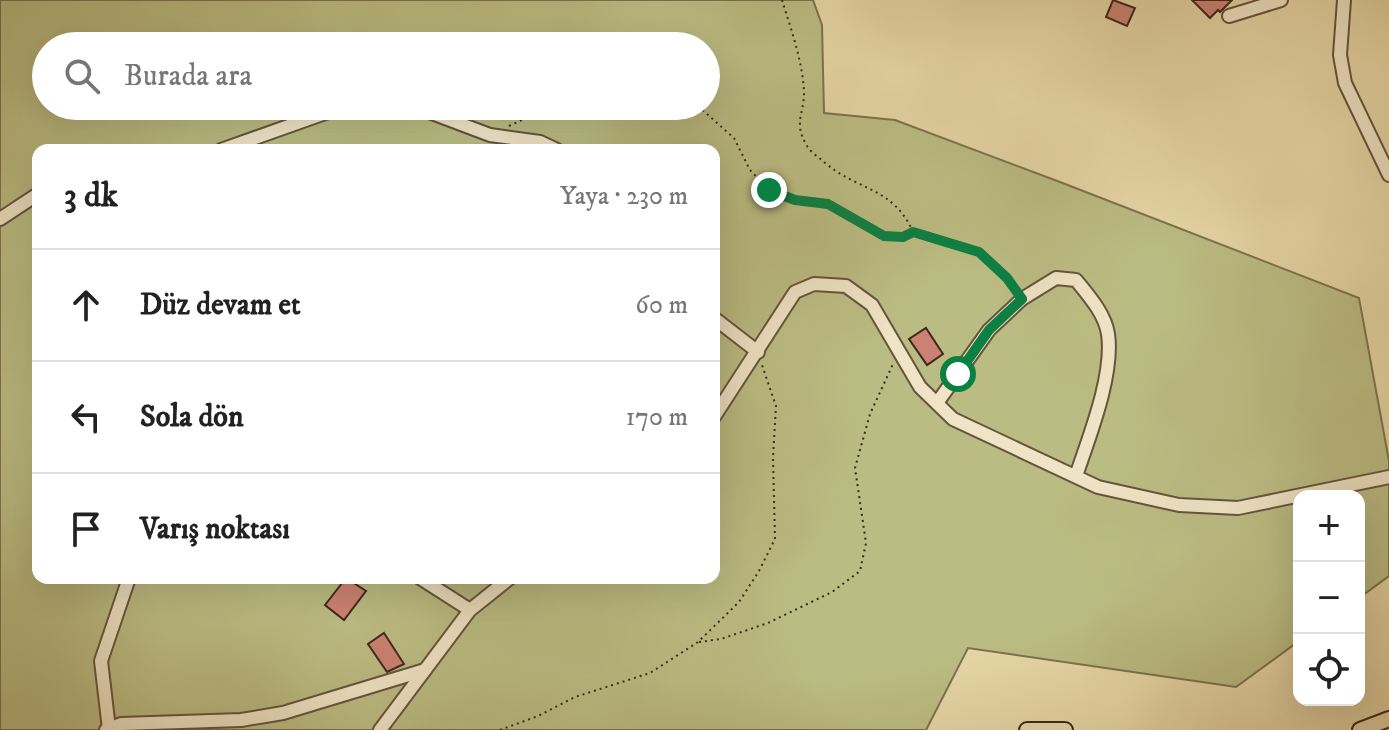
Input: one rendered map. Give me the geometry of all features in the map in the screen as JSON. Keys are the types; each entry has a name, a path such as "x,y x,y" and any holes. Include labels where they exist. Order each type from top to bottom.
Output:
{"main road":[{"path":"1360,730 1389,719"},
{"path":"1027,730 1065,730"}],"street":[{"path":"1229,16 1281,0"},
{"path":"1344,0 1340,55 1345,83 1389,175"},
{"path":"237,144 301,120"},
{"path":"450,120 523,144"},
{"path":"0,219 32,198"},
{"path":"937,403 989,330 1022,299 1056,278 1076,280 1095,304 1108,333 1108,363 1095,418 1076,476"},
{"path":"720,408 795,292 814,284 846,286 872,305 920,387 953,419 1098,487 1179,505 1238,508 1389,477"},
{"path":"720,323 758,352"},
{"path":"127,584 101,661 108,730 121,724 241,720 283,713 425,670"},
{"path":"429,584 470,610"},
{"path":"380,730 470,610 502,584"}],"path":[{"path":"782,0 794,36 804,91 798,126 807,147 838,175 888,197 905,215 913,232"},
{"path":"490,135 522,120"},
{"path":"714,120 734,138 750,170 769,190 795,200 828,204 884,236 903,237 913,232 979,252 1007,278 1022,299"},
{"path":"698,642 721,639 768,623 832,592 860,571 866,543 855,468 870,414 898,351"},
{"path":"500,730 538,716 575,697 650,673 698,642 739,602 775,539 773,457 776,406 758,352"}],"green space":[{"path":"0,0 813,0 822,25 824,113 895,120 1359,298 1389,461 1389,576 1365,594 1365,490 1293,490 1293,645 1236,687 968,648 926,730 0,730"}],"building":[{"path":"1113,0 1135,8 1127,26 1106,17"},
{"path":"1192,0 1232,0 1210,18"},
{"path":"926,328 943,354 927,365 909,339"},
{"path":"341,584 355,584 366,591 344,620 325,605"},
{"path":"384,633 404,664 387,672 368,644"}],"route":[{"path":"769,190 795,200 828,204 884,236 903,237 913,232 979,252 1007,278 1022,299 989,330 958,374"}]}
